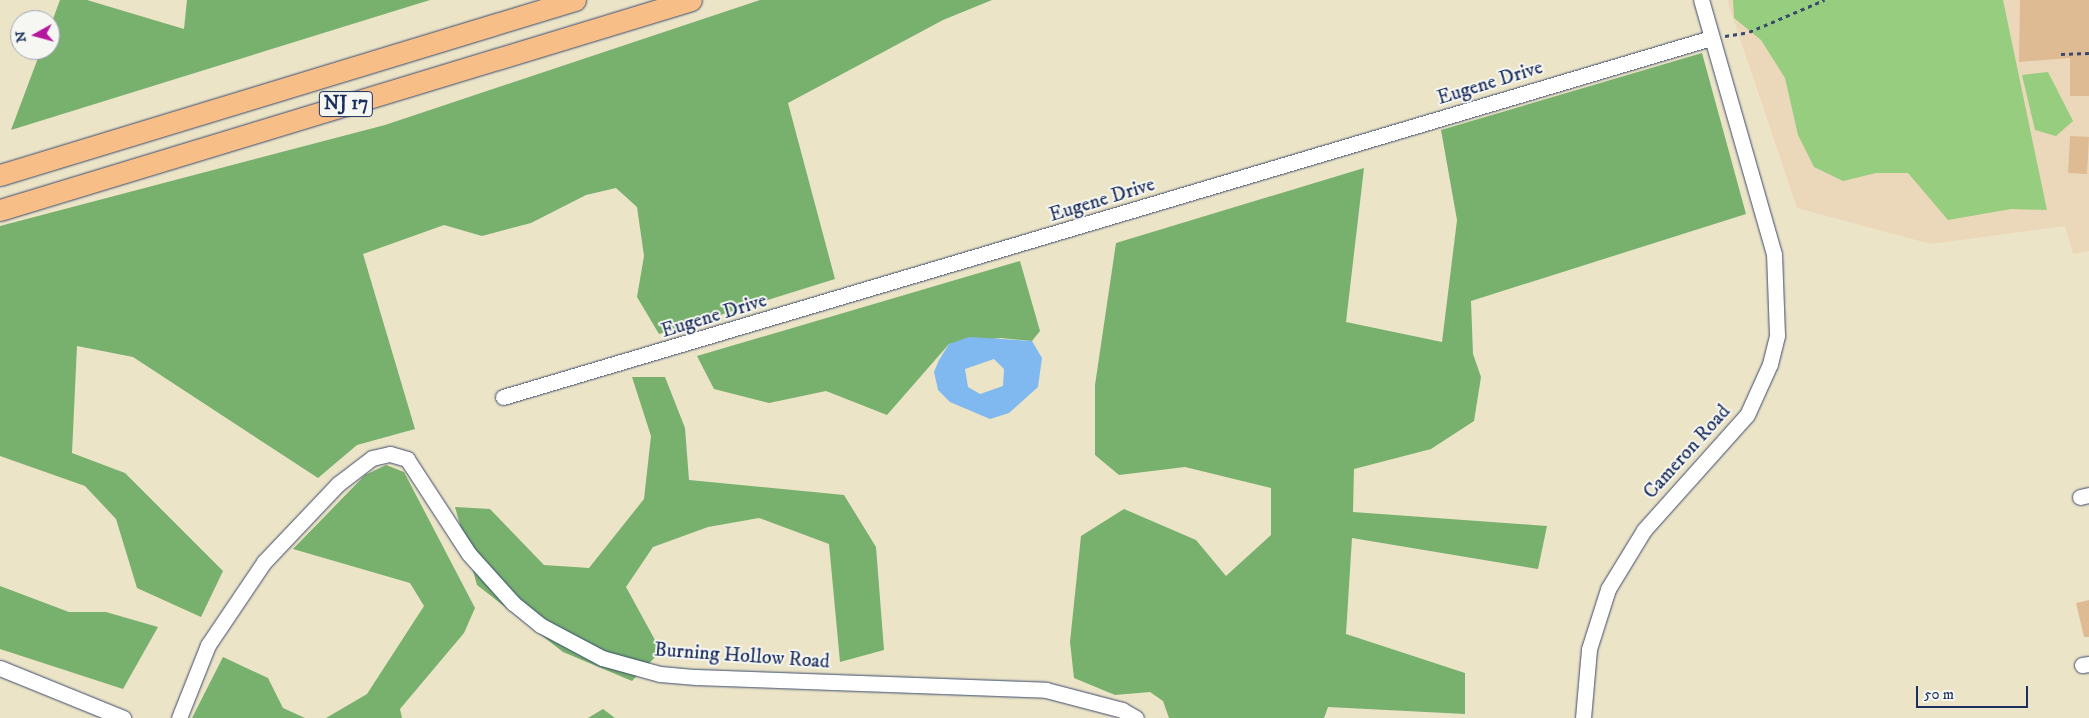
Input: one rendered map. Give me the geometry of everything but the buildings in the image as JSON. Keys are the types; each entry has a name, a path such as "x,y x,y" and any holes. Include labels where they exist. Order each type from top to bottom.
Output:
{"highway":[{"name":"NJ 17","path":"0,175 576,0"},
{"name":"NJ 17","path":"0,210 691,0"}],"street":[{"name":"Cameron Road","path":"1583,718 1589,649 1608,588 1644,530 1747,415 1770,364 1777,335 1774,254 1701,0"},
{"name":"Eugene Drive","path":"503,397 1711,38"},
{"name":"Burning Hollow Road","path":"179,718 208,645 264,562 338,484 372,458 390,454 407,459 469,554 512,603 570,643 602,658 652,672 696,677 1046,690 1122,710 1136,718"},
{"path":"0,668 123,718"}],"path":[{"path":"1711,38 1749,32 1824,0"},
{"path":"2061,54 2089,53"}],"shaded area":[{"path":"1727,0 2089,0 2089,251 2073,254 2065,226 1931,244 1797,208"}],"green space":[{"path":"60,0 87,0 184,29 187,0 430,0 11,130 37,60 60,60 60,10 56,10"},
{"path":"760,0 992,0 943,20 788,103 835,279 659,334 637,297 644,256 637,207 616,188 586,195 531,223 482,236 444,225 363,254 415,429 357,445 318,478 133,357 77,346 72,453 125,473 223,571 201,617 137,588 116,519 85,486 0,456 0,226 385,125"},
{"path":"1733,0 2003,0 2047,210 2011,209 1948,220 1908,173 1876,173 1843,181 1814,167 1798,135 1785,78 1761,40 1734,18"},
{"path":"1702,53 1746,214 1471,301 1473,354 1481,377 1474,421 1431,449 1354,469 1353,512 1547,526 1538,569 1352,538 1346,634 1465,673 1465,714 1328,707 1324,718 1169,718 1163,701 1150,692 1115,695 1074,678 1070,642 1081,536 1124,509 1196,540 1226,576 1271,535 1271,488 1185,467 1119,475 1095,455 1095,385 1116,243 1364,168 1346,322 1442,342 1457,220 1441,130"},
{"path":"2048,72 2073,121 2056,136 2035,130 2022,75"},
{"path":"1020,261 1040,331 1032,341 1001,338 949,344 887,415 826,391 769,403 714,389 697,356"},
{"path":"632,377 665,377 685,428 689,480 844,495 876,547 884,650 840,662 829,544 759,518 708,527 653,547 626,587 661,651 632,681 563,652 477,585 455,507 490,509 544,565 589,568 644,499 651,436"},
{"path":"386,465 404,472 475,608 464,633 400,709 402,718 326,718 367,694 424,606 410,583 293,549 365,475"},
{"path":"0,586 69,612 106,612 158,627 123,689 0,649"},
{"path":"223,657 268,678 283,708 305,718 192,718"},
{"path":"603,709 615,718 588,718"}],"water":[{"path":"969,337 1032,341 1042,358 1038,387 1009,413 990,419 950,402 938,390 934,372 949,344","holes":["994,359 1004,369 1003,386 980,394 968,387 965,369"]}]}
